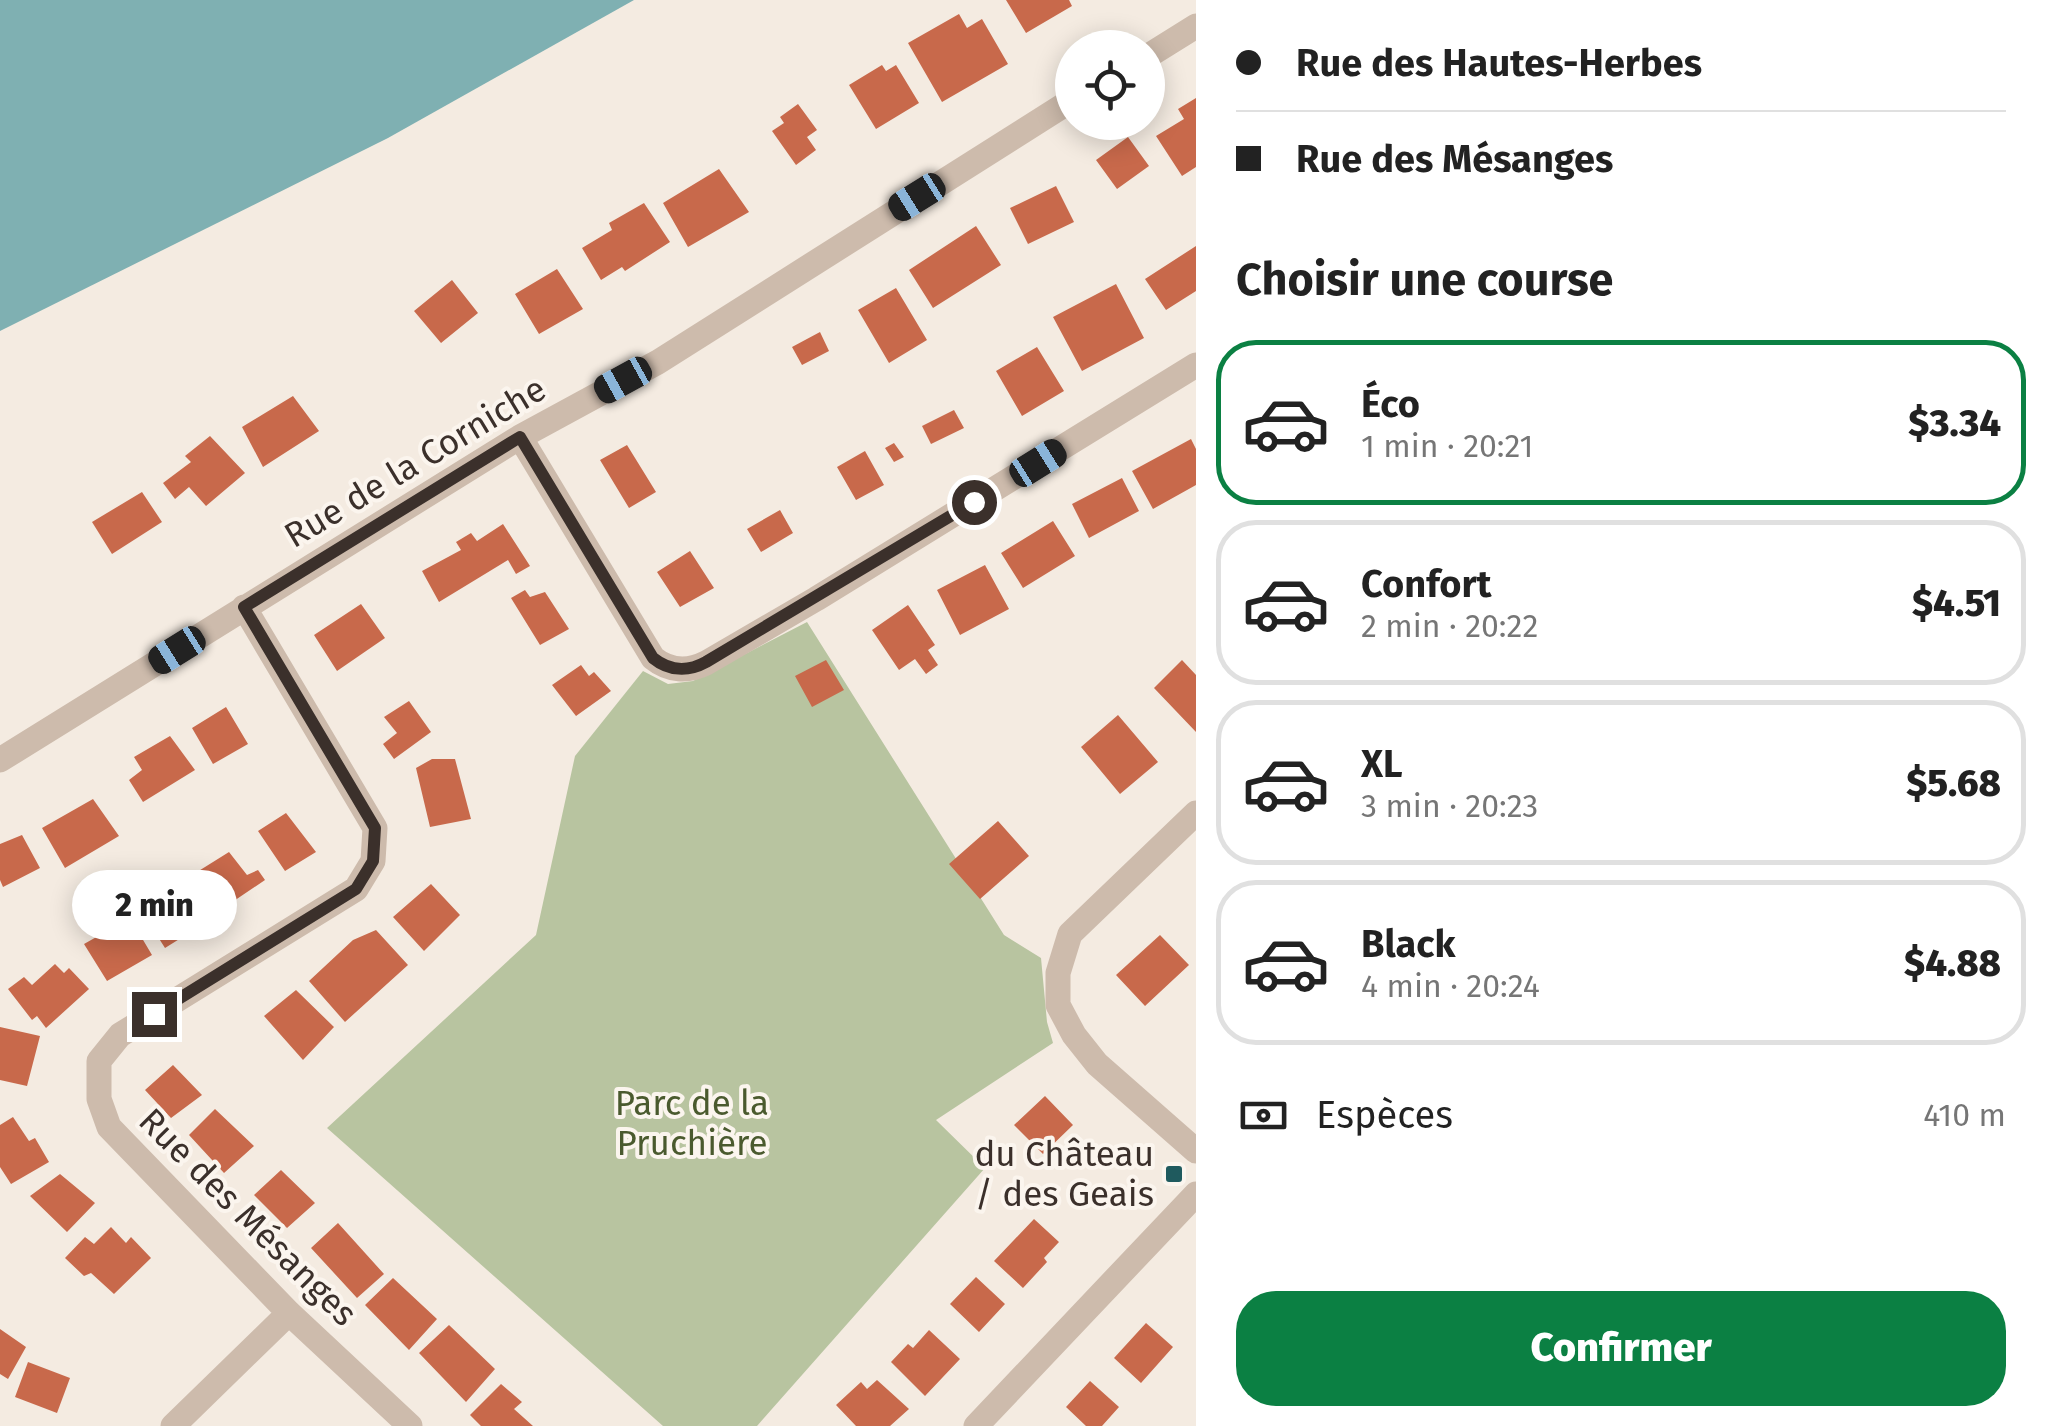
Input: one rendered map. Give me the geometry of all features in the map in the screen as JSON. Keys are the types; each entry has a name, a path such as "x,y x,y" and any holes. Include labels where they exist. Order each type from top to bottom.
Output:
{"street":[{"path":"1165,45 1196,26"},
{"name":"Rue de la Corniche","path":"0,760 520,437 658,362 1055,111"},
{"path":"520,437 653,658 669,667 688,669 816,599 1196,366"},
{"name":"Rue des Mésanges","path":"244,607 375,828 373,861 356,889 120,1034 99,1061 99,1099 109,1127 289,1313 410,1426"},
{"path":"1196,813 1070,934 1058,972 1058,1006 1074,1035 1098,1064 1196,1151"},
{"path":"976,1426 1196,1194"},
{"path":"173,1426 289,1313"}],"green space":[{"name":"Parc de la Pruchière","path":"807,622 1004,935 1041,958 1047,1022 1053,1043 936,1120 985,1168 757,1426 663,1426 327,1128 536,935 575,756 643,671 668,684 693,681"}],"water":[{"path":"0,0 634,0 388,138 0,331"}],"building":[{"path":"1006,0 1069,0 1072,6 1026,33"},
{"path":"959,14 967,28 982,19 1008,64 942,102 908,43"},
{"path":"882,65 886,71 896,65 919,103 876,129 849,85"},
{"path":"1196,98 1196,167 1182,176 1159,140 1165,140 1165,131 1184,119 1178,109"},
{"path":"798,104 817,130 807,137 816,150 796,165 772,131 784,123 780,117"},
{"path":"1124,140 1130,140 1149,166 1117,189 1096,160"},
{"path":"719,169 749,212 688,247 663,203"},
{"path":"1056,186 1074,222 1028,244 1010,208"},
{"path":"644,203 670,242 625,271 622,267 601,280 582,248 612,230 609,223"},
{"path":"976,226 1001,265 933,308 909,270"},
{"path":"1196,246 1196,291 1166,310 1145,279"},
{"path":"557,269 583,309 539,334 515,294"},
{"path":"452,280 478,313 441,343 414,311"},
{"path":"1116,284 1144,338 1082,371 1053,317"},
{"path":"896,288 927,340 889,363 858,310"},
{"path":"820,332 829,351 802,365 792,347"},
{"path":"1037,347 1064,391 1022,416 996,371"},
{"path":"293,396 319,431 263,467 242,427"},
{"path":"954,410 964,428 931,444 922,426"},
{"path":"210,436 245,473 206,506 189,487 175,499 163,483 191,462 185,456"},
{"path":"1191,439 1196,449 1196,485 1153,509 1132,471"},
{"path":"894,443 904,457 894,462 885,448"},
{"path":"627,445 656,492 629,508 600,460"},
{"path":"865,451 884,485 856,500 837,467"},
{"path":"1122,478 1139,511 1089,538 1072,504"},
{"path":"142,492 162,522 112,554 92,522"},
{"path":"780,510 793,533 761,552 747,529"},
{"path":"1053,521 1075,556 1023,588 1001,553"},
{"path":"503,524 530,566 516,574 508,560 439,602 422,571 461,550 456,542 471,533 477,541"},
{"path":"690,551 714,588 680,607 657,572"},
{"path":"985,565 1009,609 960,635 937,590"},
{"path":"525,590 530,597 545,592 569,629 540,645 511,598"},
{"path":"361,604 385,638 337,671 314,635"},
{"path":"908,605 935,645 928,650 938,665 926,674 915,659 899,670 872,630"},
{"path":"826,660 844,690 812,707 795,676"},
{"path":"1182,660 1196,675 1196,732 1154,688"},
{"path":"581,665 589,676 594,672 611,691 576,716 552,685"},
{"path":"409,701 431,732 394,759 383,744 397,733 384,717"},
{"path":"226,707 248,744 213,764 192,728"},
{"path":"1118,715 1158,762 1120,794 1081,747"},
{"path":"170,736 195,770 143,802 129,780 142,770 134,757"},
{"path":"432,759 455,759 471,819 430,827 416,768"},
{"path":"93,799 119,836 65,868 42,828"},
{"path":"286,813 316,852 285,871 258,831"},
{"path":"998,821 1029,856 980,899 949,864"},
{"path":"22,835 40,868 3,887 0,844"},
{"path":"229,852 247,875 258,870 265,880 222,909 197,872"},
{"path":"431,884 460,915 424,951 393,917"},
{"path":"160,892 167,902 176,898 197,928 165,948 137,904"},
{"path":"130,918 152,955 107,981 84,944"},
{"path":"376,930 408,965 345,1022 309,981 353,940"},
{"path":"1160,935 1189,965 1145,1006 1116,975"},
{"path":"55,964 64,973 69,968 89,989 46,1028 37,1016 32,1020 8,989 24,977 32,985"},
{"path":"296,990 334,1027 303,1060 264,1016"},
{"path":"0,1027 40,1036 27,1086 0,1080"},
{"path":"173,1065 202,1095 171,1118 145,1090"},
{"path":"1045,1096 1073,1125 1043,1154 1014,1125"},
{"path":"215,1109 254,1146 224,1173 189,1135"},
{"path":"13,1117 29,1141 35,1138 49,1162 11,1184 0,1167 0,1125"},
{"path":"281,1170 315,1203 287,1228 254,1195"},
{"path":"60,1174 95,1203 67,1232 30,1196"},
{"path":"1034,1219 1059,1242 1023,1288 994,1261"},
{"path":"338,1223 384,1274 357,1298 311,1248"},
{"path":"111,1227 126,1243 131,1237 151,1258 114,1294 91,1273 84,1276 65,1258 85,1237 94,1244"},
{"path":"976,1277 1005,1304 979,1332 950,1304"},
{"path":"393,1278 437,1319 409,1350 365,1305"},
{"path":"1146,1323 1173,1347 1141,1383 1114,1358"},
{"path":"449,1325 495,1369 466,1402 419,1353"},
{"path":"0,1329 26,1347 8,1379 0,1374"},
{"path":"929,1330 960,1359 925,1396 891,1362 908,1344 913,1348"},
{"path":"28,1362 70,1378 57,1413 15,1397"},
{"path":"877,1380 909,1409 890,1426 856,1426 836,1405 861,1382 867,1389"},
{"path":"1090,1381 1119,1407 1102,1426 1086,1426 1066,1407"},
{"path":"501,1384 522,1402 514,1409 533,1426 481,1426 470,1415"}],"place":[{"name":"du Château / des Geais","path":"1174,1174"}],"route":[{"path":"154,1014 356,889 373,861 375,828 244,607 520,437 653,658 678,669 706,662 974,502"}]}
